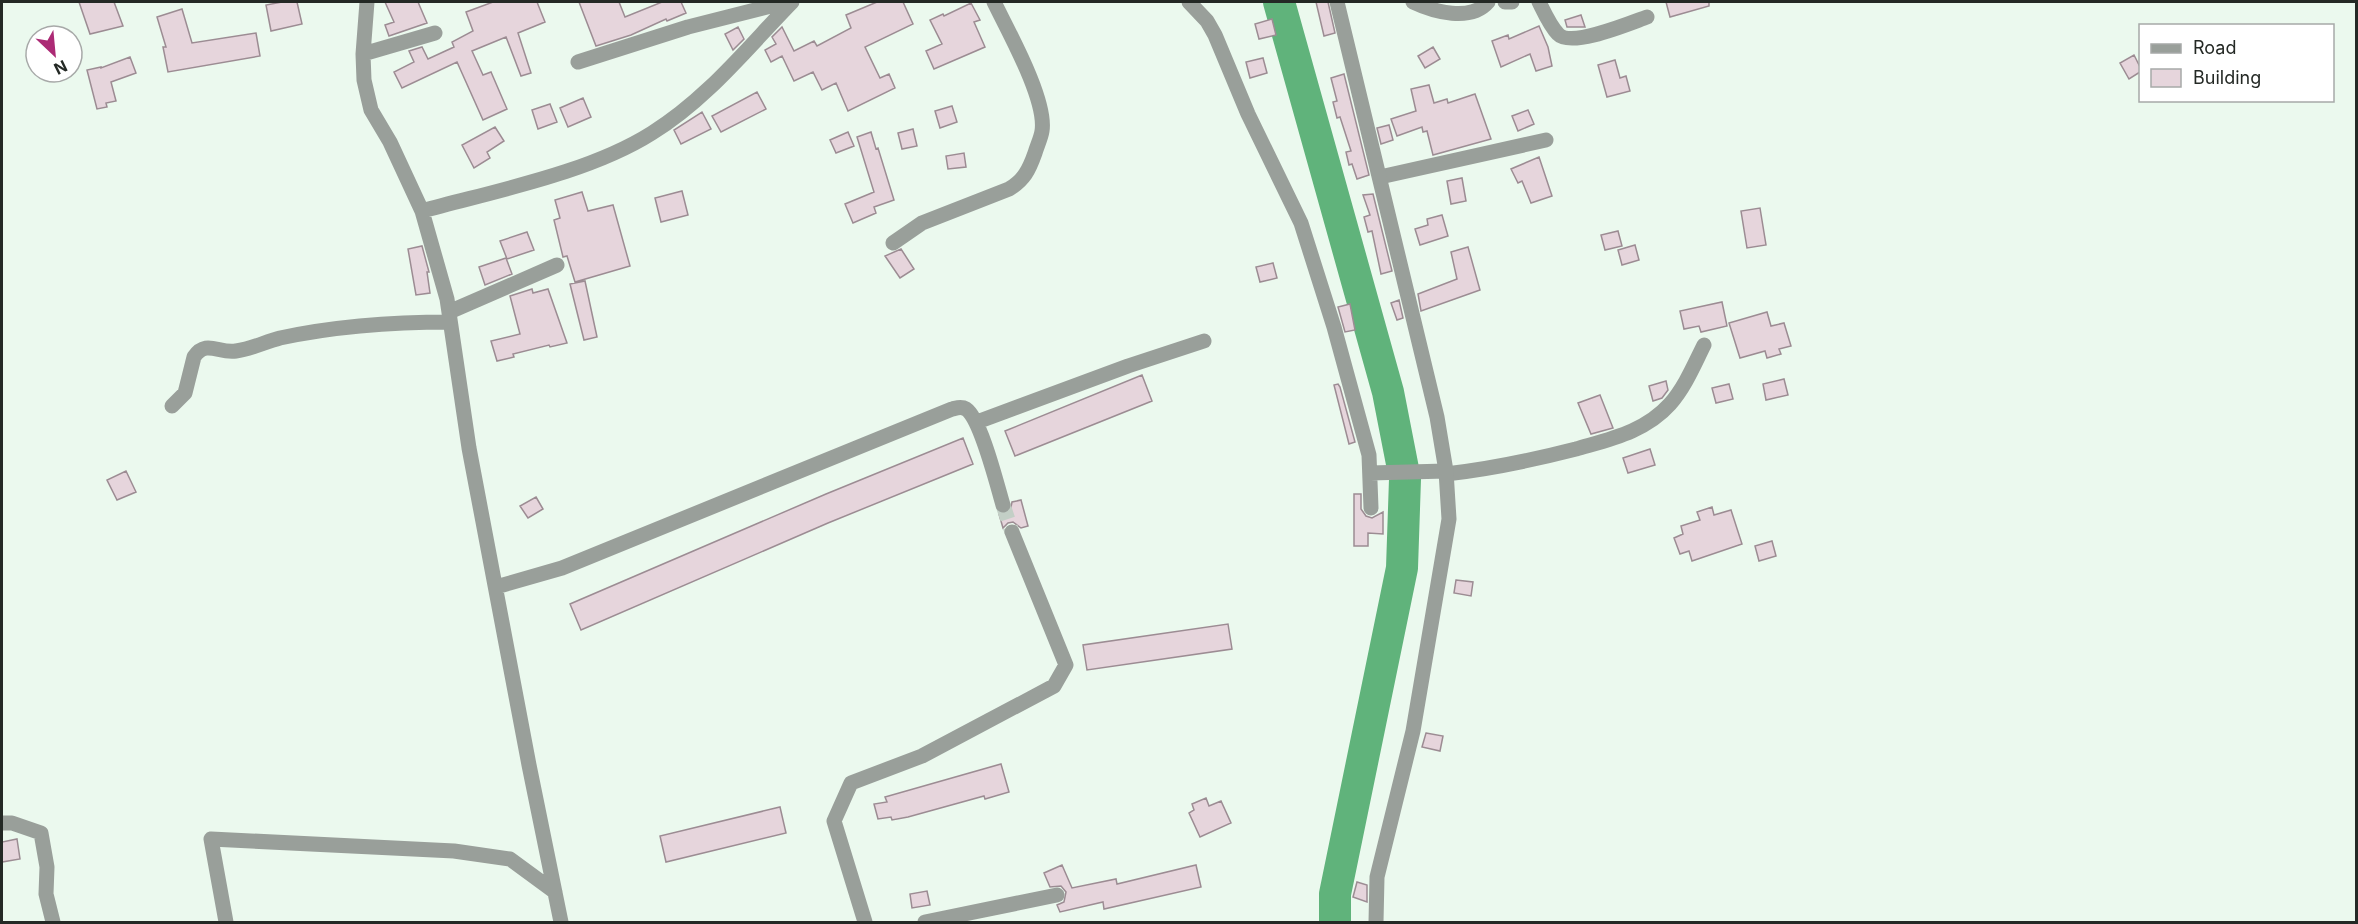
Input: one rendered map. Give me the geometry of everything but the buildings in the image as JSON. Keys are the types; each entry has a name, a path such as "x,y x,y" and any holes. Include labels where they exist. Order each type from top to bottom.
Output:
{"street":[{"path":"367,2 363,54 364,80 371,110 390,142 422,211 436,256 450,317 469,448 561,922"},
{"path":"422,211 578,166 632,145 673,118 731,68 790,2"},
{"path":"578,62 688,27 790,2"},
{"path":"893,243 922,223 1009,189 1021,182 1029,169 1042,131 1042,114 1028,73 993,2"},
{"path":"1189,2 1207,21 1215,35 1248,114 1301,223 1334,327 1369,455 1371,508"},
{"path":"1337,2 1437,417 1446,472 1449,519 1413,731 1377,878 1376,922"},
{"path":"1413,2 1429,9 1463,13 1479,10 1488,2"},
{"path":"1504,2 1512,2"},
{"path":"1539,2 1558,35 1564,38 1579,39 1647,17"},
{"path":"363,54 435,33"},
{"path":"1380,177 1546,140"},
{"path":"172,406 185,393 197,352 208,347 235,352 279,339 340,328 450,317 557,265"},
{"path":"977,422 1128,366 1204,341"},
{"path":"1370,473 1446,472 1526,462 1622,436 1649,423 1676,396 1704,345"},
{"path":"496,587 562,568 952,409 962,407 977,422 1004,505"},
{"path":"864,922 834,821 851,783 922,756 1054,686 1066,665 1012,532"},
{"path":"2,823 12,823 41,832 47,867 46,894 53,922"},
{"path":"226,922 211,839 454,851 510,860 555,892"},
{"path":"925,922 1057,895"}],"waterway":[{"path":"1279,2 1388,392 1405,479 1402,568 1335,894 1335,922"}],"tunnel":[{"path":"1003,505 1012,532"}]}
